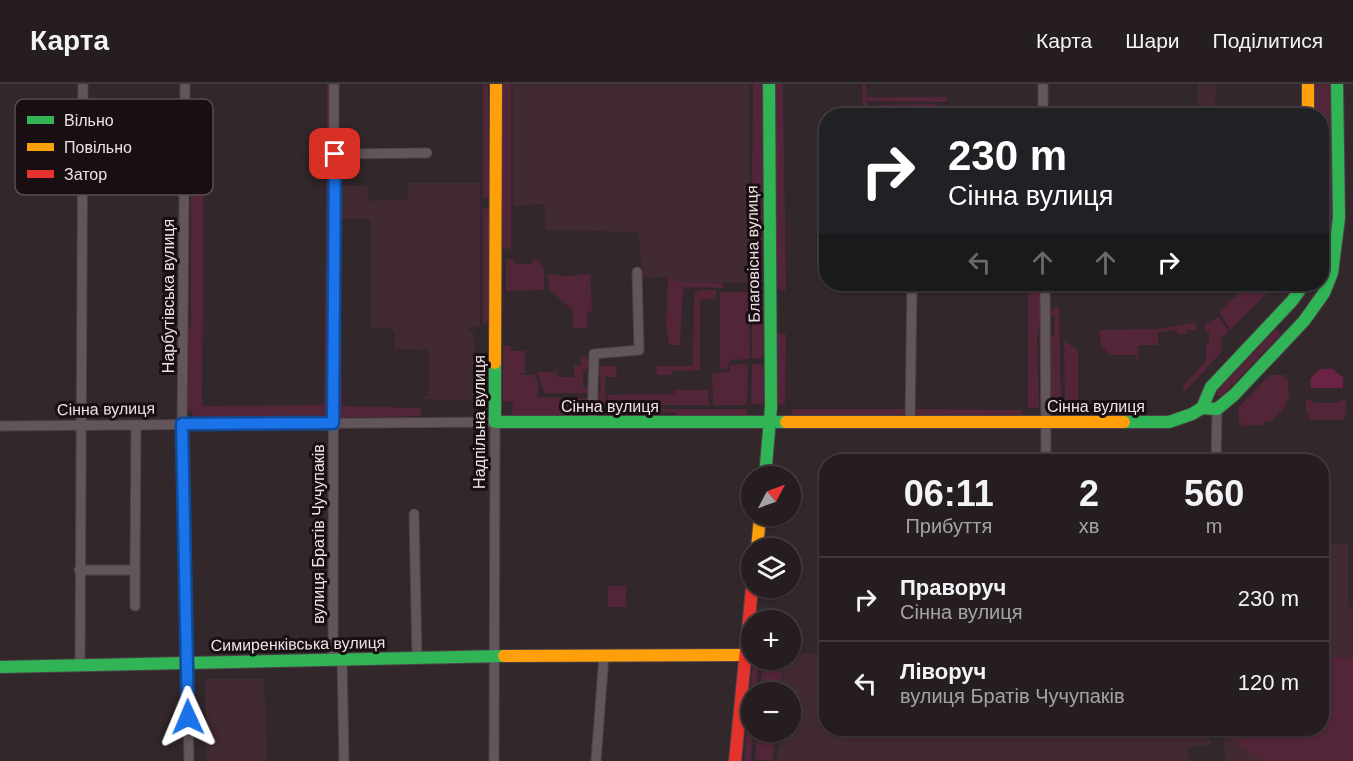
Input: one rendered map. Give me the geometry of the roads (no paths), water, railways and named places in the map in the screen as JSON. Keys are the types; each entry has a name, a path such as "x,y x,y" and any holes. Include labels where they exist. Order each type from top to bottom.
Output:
{"main road":[{"name":"Надпільна вулиця","path":"495,84 495,422"},
{"name":"Благовісна вулиця","path":"766,466 771,423 769,84"},
{"path":"1308,84 1308,108"},
{"path":"1329,268 1336,254 1339,218 1337,84"},
{"path":"1203,408 1211,387 1284,311 1299,291"},
{"path":"1217,409 1234,395 1305,321 1324,291"},
{"name":"Сінна вулиця","path":"495,422 1169,422 1203,408 1217,409"},
{"name":"Симиренківська вулиця","path":"0,667 417,657 741,655"},
{"path":"735,761 744,670"}],"street":[{"path":"83,84 83,99"},
{"name":"Нарбутівська вулиця","path":"185,84 185,99"},
{"name":"вулиця Братів Чучупаків","path":"334,84 333,423 337,660 344,761"},
{"path":"1043,84 1043,108"},
{"path":"335,154 426,153"},
{"path":"80,664 82,195"},
{"name":"Нарбутівська вулиця","path":"184,195 182,424 189,761"},
{"path":"592,422 594,354 639,350 637,272"},
{"path":"909,423 912,291"},
{"path":"1045,291 1046,454"},
{"path":"1216,454 1217,409"},
{"name":"Сінна вулиця","path":"0,426 495,422"},
{"name":"Надпільна вулиця","path":"494,761 495,422"},
{"path":"135,606 136,425"},
{"path":"414,514 417,657"},
{"path":"79,570 135,570"},
{"path":"596,761 604,655"}]}
